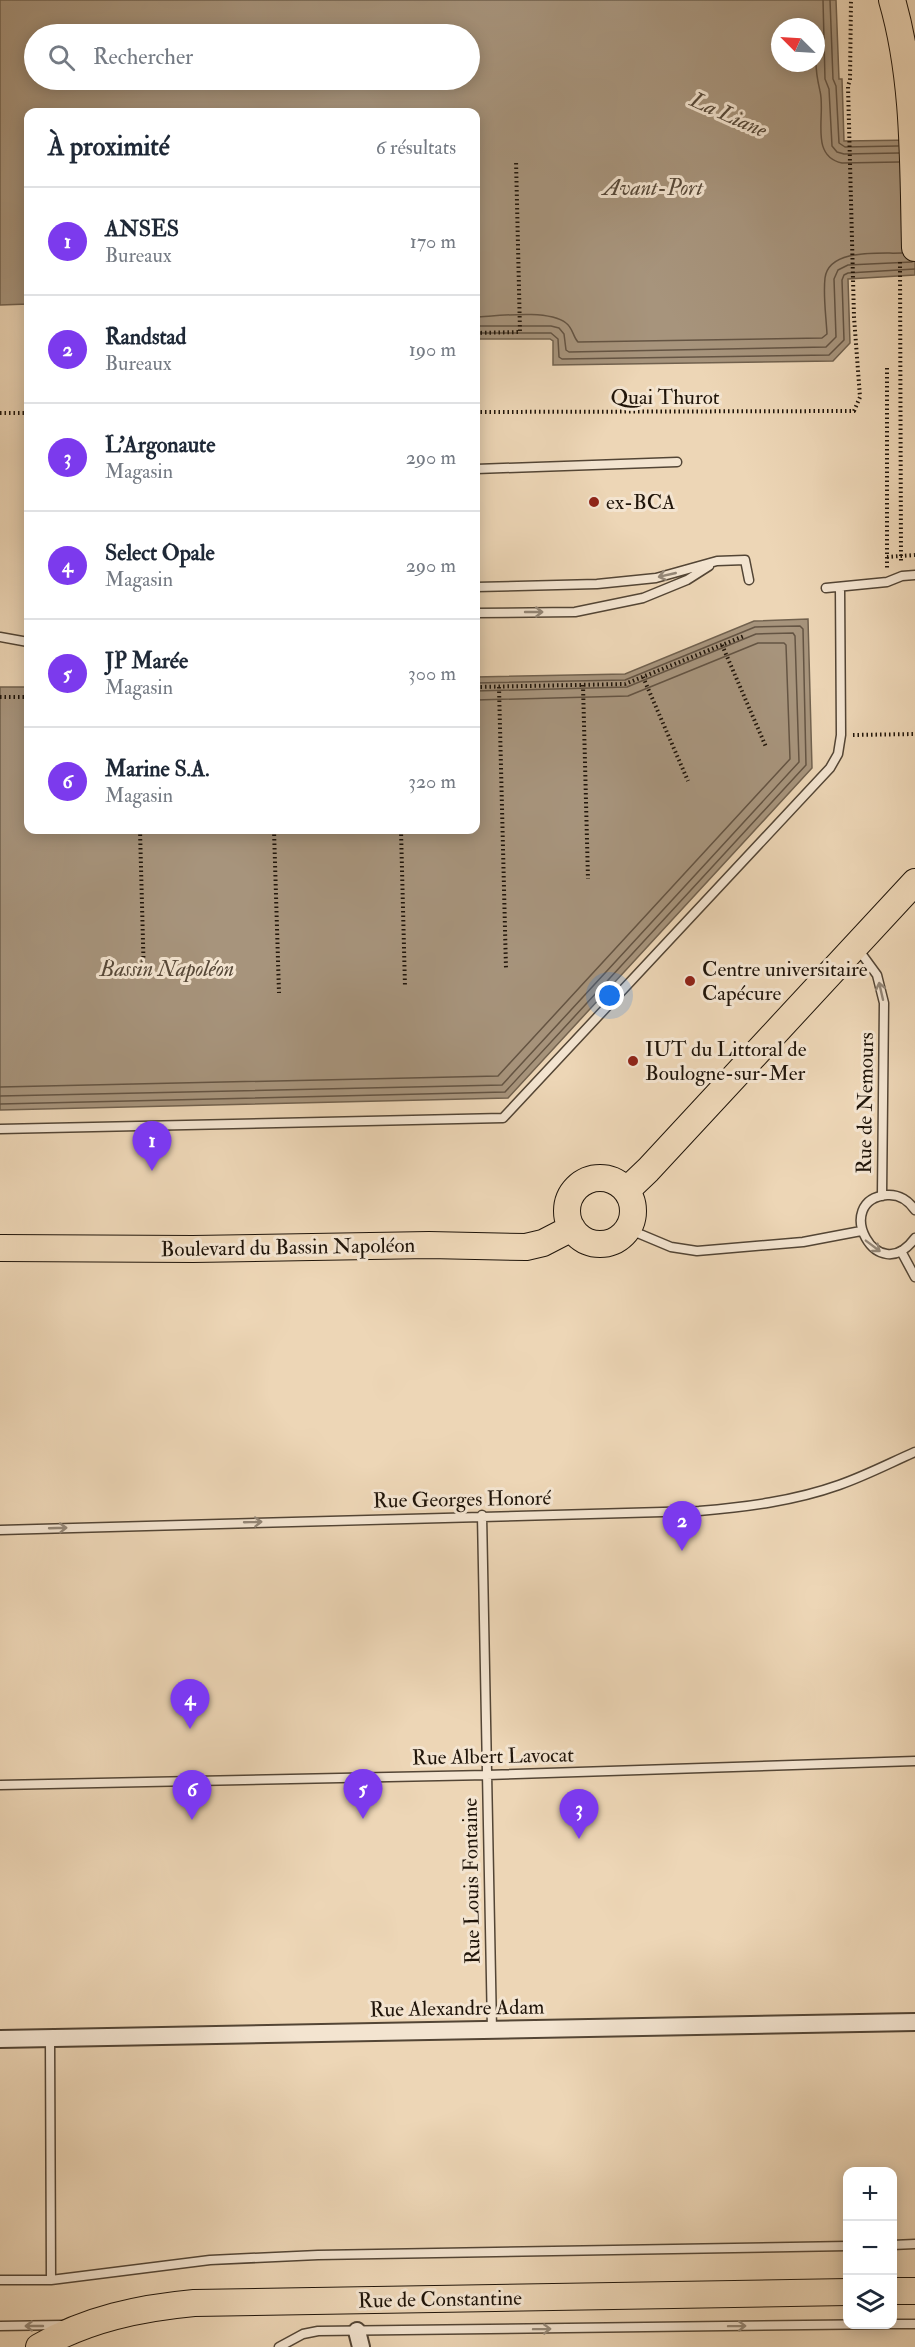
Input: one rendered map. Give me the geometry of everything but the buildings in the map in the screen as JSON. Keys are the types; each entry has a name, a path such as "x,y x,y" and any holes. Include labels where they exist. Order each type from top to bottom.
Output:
{"main road":[{"path":"883,0 905,41"},
{"path":"892,0 905,41 910,76 915,248"},
{"path":"627,1190 915,882"},
{"path":"594,1178 608,1178 627,1190 633,1209 628,1229 615,1240 598,1244 585,1240 572,1228 567,1215 568,1201 581,1183 594,1178"},
{"name":"Boulevard du Bassin Napoléon","path":"0,1248 193,1250 429,1245 525,1247 543,1243 572,1228"},
{"path":"897,2291 915,2291"},
{"name":"Rue de Constantine","path":"39,2347 86,2325 125,2313 203,2302 843,2292"}],"street":[{"name":"Rue Alexandre Adam","path":"0,2039 915,2022"}],"lane":[{"path":"480,469 677,462"},
{"path":"480,587 609,583 656,578 717,561 745,560 749,580"},
{"path":"480,613 575,612 643,598 687,580 717,561"},
{"path":"826,588 887,582 902,576 915,575"},
{"path":"0,1129 503,1118 830,768 838,754 841,735 840,587"},
{"path":"0,637 24,641"},
{"name":"Rue de Nemours","path":"856,945 876,975 884,1003 882,1196"},
{"path":"915,1210 903,1198 892,1195 882,1196 869,1203 861,1221 861,1231 867,1243 876,1250 891,1253 901,1251 915,1238"},
{"path":"628,1229 671,1247 697,1251 803,1242 861,1231"},
{"path":"901,1251 915,1276"},
{"name":"Rue Georges Honoré","path":"0,1530 482,1515 670,1513 756,1506 838,1486 915,1452"},
{"name":"Rue Louis Fontaine","path":"482,1515 492,2030"},
{"name":"Rue Albert Lavocat","path":"0,1785 487,1775 915,1761"},
{"path":"50,2038 51,2280"},
{"path":"897,2245 915,2244"},
{"path":"0,2280 51,2280 210,2260 318,2255 843,2246"},
{"path":"897,2325 915,2324"},
{"path":"0,2326 86,2325"},
{"path":"279,2347 295,2337 312,2332 359,2339 843,2326"}],"path":[{"name":"Quai Thurot","path":"480,412 854,411 860,398 854,317 848,86 851,0"},
{"path":"480,333 520,332 516,160"},
{"path":"901,309 902,576"},
{"path":"887,368 887,582"},
{"path":"0,413 24,413"},
{"path":"887,557 915,555"},
{"path":"480,687 625,684 744,636"},
{"path":"722,645 766,747"},
{"path":"643,677 688,781"},
{"path":"584,685 588,879"},
{"path":"500,687 506,969"},
{"path":"0,698 24,697"},
{"path":"841,735 915,734"},
{"path":"140,834 144,979"},
{"path":"274,834 279,993"},
{"path":"401,834 405,987"}],"water":[{"name":"Avant-Port","path":"0,0 836,0 844,141 915,140 915,275 848,279 850,343 833,361 553,365 553,341 550,339 480,339 480,108 24,108 24,304 0,305"},
{"name":"Bassin Napoléon","path":"808,619 812,768 508,1098 0,1110 0,687 24,687 24,834 480,834 480,677 625,674 754,621"}],"place":[{"name":"ex-BCA","path":"594,502"},
{"name":"Centre universitaire Capécure","path":"690,981"},
{"name":"IUT du Littoral de Boulogne-sur-Mer","path":"633,1061"},
{"name":"ANSES","path":"152,1171"},
{"name":"Randstad","path":"682,1551"},
{"name":"Select Opale","path":"190,1729"},
{"name":"JP Marée","path":"363,1819"},
{"name":"Marine S.A.","path":"192,1820"},
{"name":"L'Argonaute","path":"579,1839"}],"water label":[{"name":"La Liane","path":"729,114"}]}
